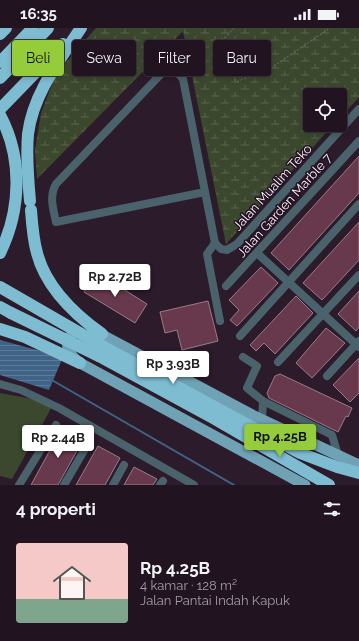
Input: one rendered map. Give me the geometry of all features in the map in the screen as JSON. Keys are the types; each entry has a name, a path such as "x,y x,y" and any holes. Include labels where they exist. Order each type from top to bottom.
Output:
{"highway":[{"path":"0,34 6,28"},
{"path":"0,62 33,28"},
{"path":"0,78 48,28"},
{"path":"0,253 11,226 15,205 17,180 14,155 8,133 0,114 4,105 80,28"},
{"path":"80,28 47,80 32,115 28,134 27,160 36,250 46,276 58,294 73,311 102,334"},
{"path":"0,283 101,352 329,485"},
{"path":"0,287 19,297"},
{"path":"4,309 101,352 300,454 359,473"},
{"path":"0,329 25,337 80,363"}],"main road":[{"path":"305,485 80,363 68,350 68,340 72,334 84,328 102,334 262,420 359,464"}],"street":[{"path":"205,192 56,222 52,199 52,192 56,184 162,73 168,70 174,70 183,79 215,243 207,254 220,320"},
{"name":"Jalan Mualim Teko","path":"215,243 221,249 227,250 236,244 359,109"},
{"name":"Jalan Garden Marble 7","path":"226,286 359,141"},
{"path":"240,336 359,204"},
{"path":"257,253 358,344 327,376"},
{"path":"278,362 359,275"},
{"path":"243,357 257,366 248,388 263,402 332,435 338,455"},
{"path":"0,384 21,390 58,408 194,485"},
{"path":"262,420 263,402"},
{"path":"20,485 56,425"},
{"path":"64,485 90,442"},
{"path":"113,485 124,465"}],"path":[{"path":"234,28 226,37 217,42 236,82 271,68 330,28"}],"green space":[{"path":"96,28 359,28 359,97 347,110 347,88 303,88 303,132 327,132 226,244 192,76 205,76 205,40 185,40 183,31 174,40 144,40 144,71 37,179 35,150 41,113 55,76 64,76 64,65 72,56 72,76 136,76 136,40 86,40"},
{"path":"0,393 54,403 12,479 0,476"}],"water":[{"path":"0,340 63,357 49,390 0,375"}],"building":[{"path":"359,156 359,193 289,270 271,253"},
{"path":"359,222 359,260 322,300 303,283"},
{"path":"261,267 278,283 237,326 230,320 239,310 229,300"},
{"path":"96,272 147,304 135,323 84,292"},
{"path":"359,291 359,327 356,331 338,314"},
{"path":"296,296 313,313 275,354 264,343 256,351 250,345"},
{"path":"208,301 218,341 182,350 177,330 165,333 160,312"},
{"path":"326,328 345,343 312,378 296,363"},
{"path":"359,358 359,393 350,402 333,385"},
{"path":"280,374 352,408 338,432 269,398 267,393 275,376"},
{"path":"62,428 83,439 79,447 58,485 31,485"},
{"path":"98,446 120,458 105,485 76,485"},
{"path":"134,467 157,479 153,485 124,485"}],"waterway":[{"path":"50,379 234,485"}]}
